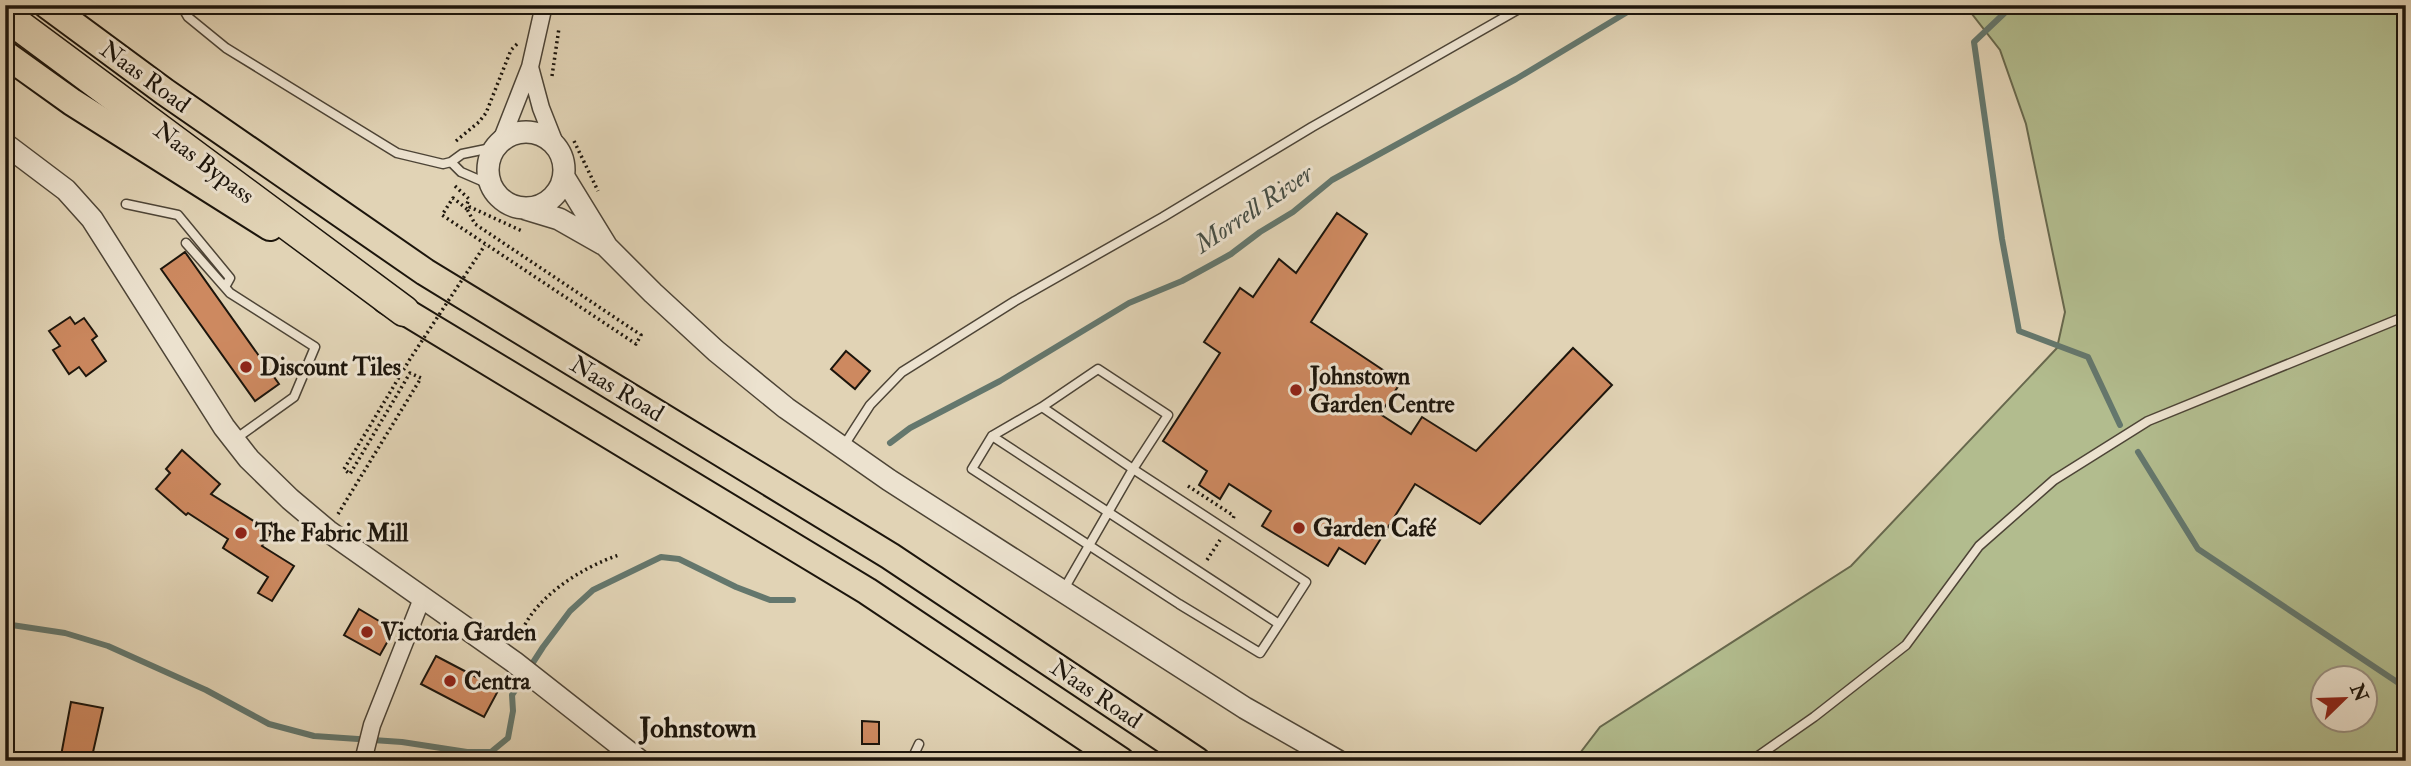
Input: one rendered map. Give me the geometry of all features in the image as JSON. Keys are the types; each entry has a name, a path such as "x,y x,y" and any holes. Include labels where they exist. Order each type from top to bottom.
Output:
{"highway":[{"name":"Naas Road","path":"47,5 164,92 425,272 890,556 1197,761"},
{"name":"Naas Bypass","path":"5,15 404,311"},
{"name":"Naas Road","path":"5,54 72,102 404,311 867,591 1121,761"}],"street":[{"path":"544,5 530,67 488,162 488,175 491,185 505,202 559,219 607,247"},
{"path":"526,209 546,203 555,197 565,177 564,141 541,108 530,67"},
{"path":"498,144 510,135 530,132 564,141"},
{"path":"5,145 66,190 92,219 223,427 249,459 290,499 328,531 514,662 640,761"},
{"path":"565,177 607,247 716,351 786,408 889,480 1062,592 1245,708 1338,761"},
{"path":"364,757 372,725 423,596"}],"lane":[{"path":"181,5 188,17 226,48 397,153 433,163 452,162 462,154 498,144"},
{"path":"843,447 870,405 902,372 1015,301 1526,5"},
{"path":"452,162 461,172 491,185"},
{"path":"126,204 177,215 230,278 225,287"},
{"path":"186,243 230,293 315,347 294,397 234,440"},
{"path":"1751,761 1814,717 1906,645 1979,546 2054,480 2148,421 2406,316"},
{"path":"1042,407 1133,469 1306,582 1260,653 1089,546 972,470 992,436 1042,407 1098,369 1168,415 1133,469 1108,511 1089,546 1062,592"},
{"path":"992,436 1279,624"},
{"path":"911,761 919,744"}],"path":[{"path":"527,45 519,43 511,50 486,113 479,122 456,139 452,183 469,199 467,204 469,208 475,225 641,335 636,344 442,215 453,198 469,208 518,231 528,230"},
{"path":"552,80 555,51"},
{"path":"564,141 579,148 603,202"},
{"path":"328,531 421,378 411,373 350,474 344,469 410,359 485,245"},
{"path":"1188,486 1234,516 1199,572"},
{"path":"514,662 520,635 533,610 573,577 596,563 618,555"}],"green space":[{"path":"1965,5 2406,5 2406,761 1574,761 1600,727 1851,566 2057,348 2065,312 2026,124 2000,50"}],"building":[{"name":"Johnstown Garden Centre","path":"1337,213 1367,234 1311,322 1401,382 1380,414 1411,434 1422,417 1476,451 1573,348 1612,385 1480,524 1415,484 1365,564 1339,548 1328,566 1262,526 1271,511 1229,484 1220,499 1199,485 1207,471 1163,441 1220,353 1204,342 1240,288 1253,297 1279,259 1296,273"},
{"path":"185,252 279,384 255,401 161,269"},
{"path":"70,317 75,324 84,318 97,336 92,340 106,361 86,376 79,367 69,374 53,350 60,346 49,331"},
{"path":"846,351 870,371 855,389 831,369"},
{"path":"182,450 220,484 211,494 271,532 262,546 294,566 272,601 258,593 268,577 223,548 228,539 188,513 186,515 156,489 170,473 166,469"},
{"path":"359,609 394,630 380,655 344,635"},
{"path":"436,656 499,689 484,717 421,684"},
{"path":"71,702 103,708 91,761 60,761"},
{"path":"862,721 879,722 879,744 862,744"}],"waterway":[{"name":"Morrell River","path":"890,443 910,428 1000,381 1129,303 1182,281 1231,254 1293,212 1332,180 1516,79 1639,5"},
{"path":"2013,5 1974,42 2002,239 2019,331 2088,357 2120,425"},
{"path":"2138,452 2198,549 2406,688"},
{"path":"5,624 65,633 108,646 206,690 269,724 314,736 402,742 467,752 491,752 508,738 513,711 512,695 570,611 593,590 661,557 679,559 736,587 770,600 793,600"}],"place":[{"name":"Discount Tiles","path":"246,367"},
{"name":"Johnstown Garden Centre","path":"1296,390"},
{"name":"Garden Café","path":"1299,528"},
{"name":"The Fabric Mill","path":"241,533"},
{"name":"Victoria Garden","path":"367,632"},
{"name":"Centra","path":"450,681"}],"district":[{"name":"Johnstown","path":"698,728"}]}
